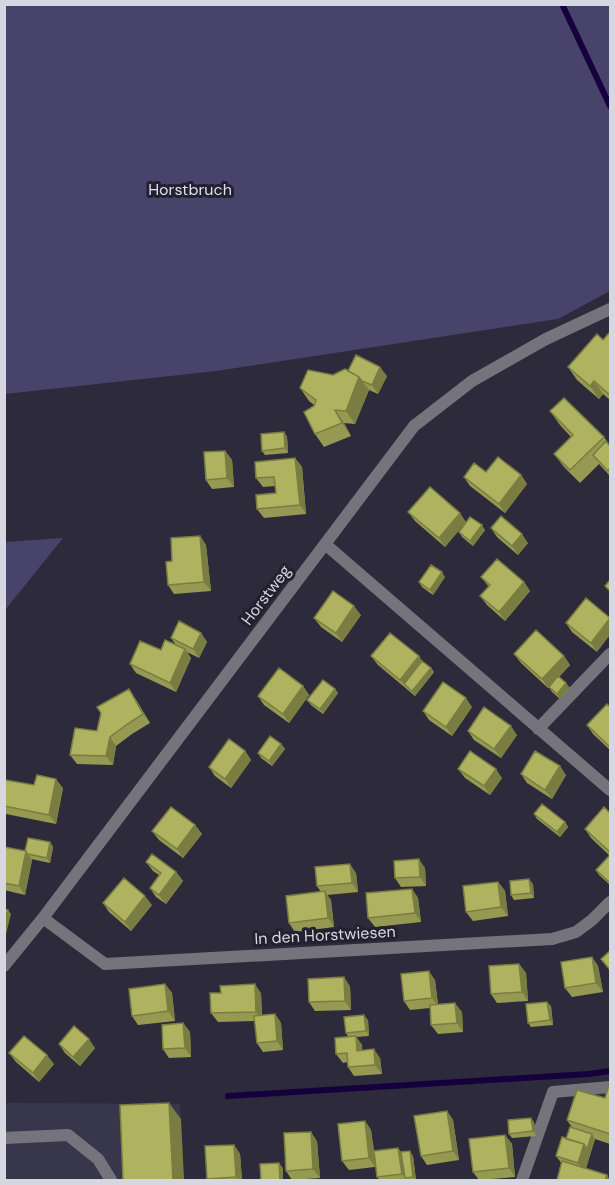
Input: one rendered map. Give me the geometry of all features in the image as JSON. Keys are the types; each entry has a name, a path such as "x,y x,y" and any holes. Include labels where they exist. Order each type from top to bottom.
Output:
{"street":[{"name":"Horstweg","path":"4,966 43,918 414,426 472,381 546,339 610,309"},
{"path":"325,543 610,790"},
{"path":"538,729 610,654"},
{"name":"In den Horstwiesen","path":"43,918 105,964 552,939 576,933 610,902"},
{"path":"522,1180 553,1092 610,1087"},
{"path":"4,1138 68,1135 99,1159 111,1180"}],"shaded area":[{"path":"5,1103 180,1104 184,1180 5,1180"}],"green space":[{"name":"Horstbruch","path":"4,5 610,5 610,291 558,319 216,371 5,394"},
{"path":"63,538 5,610 5,542"}],"building":[{"path":"610,332 610,395 594,381 590,386 568,367 597,334 603,340"},
{"path":"356,355 380,367 372,385 348,371"},
{"path":"345,369 359,377 346,411 335,410 342,423 315,434 304,412 314,406 316,400 300,388 308,370 333,375"},
{"path":"564,398 604,437 570,470 554,454 573,435 550,411"},
{"path":"284,432 285,448 262,451 261,434"},
{"path":"606,441 610,446 608,471 593,455"},
{"path":"225,451 227,478 206,480 204,452"},
{"path":"498,457 521,475 499,504 464,477 474,463 486,472"},
{"path":"295,458 300,505 257,509 256,495 276,493 274,477 256,478 255,462"},
{"path":"430,487 460,513 439,538 408,512"},
{"path":"501,516 522,534 512,546 491,528"},
{"path":"470,517 482,525 470,541 459,532"},
{"path":"200,536 204,582 168,585 166,562 172,561 171,538"},
{"path":"497,559 524,582 499,612 480,596 490,585 481,577"},
{"path":"431,565 442,572 430,590 419,582"},
{"path":"610,580 610,591 605,586"},
{"path":"333,591 354,606 336,633 314,618"},
{"path":"586,598 610,618 591,643 566,623"},
{"path":"179,621 201,633 193,649 171,638"},
{"path":"536,630 564,656 542,679 514,654"},
{"path":"390,633 419,656 400,680 371,656"},
{"path":"165,640 185,649 170,683 130,664 140,641 161,650"},
{"path":"422,661 431,668 412,691 404,684"},
{"path":"279,668 303,686 283,714 258,696"},
{"path":"558,676 566,683 557,694 549,687"},
{"path":"323,680 335,689 320,709 307,700"},
{"path":"443,682 466,698 446,727 423,711"},
{"path":"129,689 143,714 110,737 106,756 70,755 75,728 97,731 101,713 97,707"},
{"path":"607,704 610,707 610,747 587,725"},
{"path":"484,707 511,726 494,749 468,731"},
{"path":"270,736 281,744 269,761 258,753"},
{"path":"229,739 245,751 225,779 209,767"},
{"path":"470,751 496,769 484,786 458,769"},
{"path":"535,751 560,766 545,790 521,774"},
{"path":"37,775 56,779 49,815 4,806 5,780 34,785"},
{"path":"542,804 565,822 557,832 534,814"},
{"path":"171,807 195,825 177,849 152,831"},
{"path":"604,807 610,813 610,852 585,829"},
{"path":"28,838 50,842 47,858 28,854 25,851"},
{"path":"4,847 26,851 19,886 4,883"},
{"path":"152,854 176,872 159,895 150,888 161,873 146,862"},
{"path":"609,856 610,880 609,882 596,870"},
{"path":"419,859 420,877 395,878 394,861"},
{"path":"350,864 352,883 317,886 315,867"},
{"path":"124,878 145,896 125,922 103,903"},
{"path":"529,879 531,893 511,895 510,881"},
{"path":"498,882 501,907 466,912 463,886"},
{"path":"412,889 415,913 368,918 366,893"},
{"path":"325,891 328,918 289,923 286,896"},
{"path":"4,909 8,910 4,922"},
{"path":"610,951 610,970 601,959"},
{"path":"592,957 596,983 565,988 561,962"},
{"path":"519,964 522,992 491,994 489,966"},
{"path":"429,971 432,998 404,1001 401,974"},
{"path":"344,977 345,1001 309,1002 308,979"},
{"path":"165,984 168,1011 132,1016 129,989"},
{"path":"255,984 256,1012 211,1013 210,993 221,993 220,986"},
{"path":"547,1002 550,1020 528,1023 526,1004"},
{"path":"455,1003 457,1023 431,1025 430,1005"},
{"path":"275,1014 277,1041 257,1043 254,1016"},
{"path":"364,1015 366,1031 346,1033 344,1017"},
{"path":"183,1023 185,1048 163,1049 162,1025"},
{"path":"74,1026 89,1039 73,1057 59,1044"},
{"path":"24,1036 47,1055 33,1073 9,1053"},
{"path":"356,1036 357,1051 374,1049 375,1065 348,1067 347,1053 336,1054 335,1038"},
{"path":"609,1085 610,1134 567,1120 577,1090 605,1098"},
{"path":"169,1103 173,1180 123,1180 120,1105"},
{"path":"447,1111 453,1151 421,1156 414,1116"},
{"path":"531,1118 533,1131 509,1134 508,1120"},
{"path":"365,1121 369,1158 342,1161 338,1124"},
{"path":"570,1127 592,1134 587,1149 584,1144 566,1139"},
{"path":"311,1132 313,1169 286,1171 284,1133"},
{"path":"505,1135 509,1168 473,1172 469,1139"},
{"path":"562,1137 584,1144 578,1163 556,1156"},
{"path":"234,1145 236,1177 207,1179 205,1146"},
{"path":"398,1148 402,1174 377,1177 374,1151"},
{"path":"410,1151 413,1177 405,1178 401,1152"},
{"path":"562,1161 607,1175 605,1180 557,1180"},
{"path":"279,1163 280,1180 261,1180 260,1164"}],"waterway":[{"path":"562,4 610,106"},
{"path":"228,1096 610,1071"}]}
